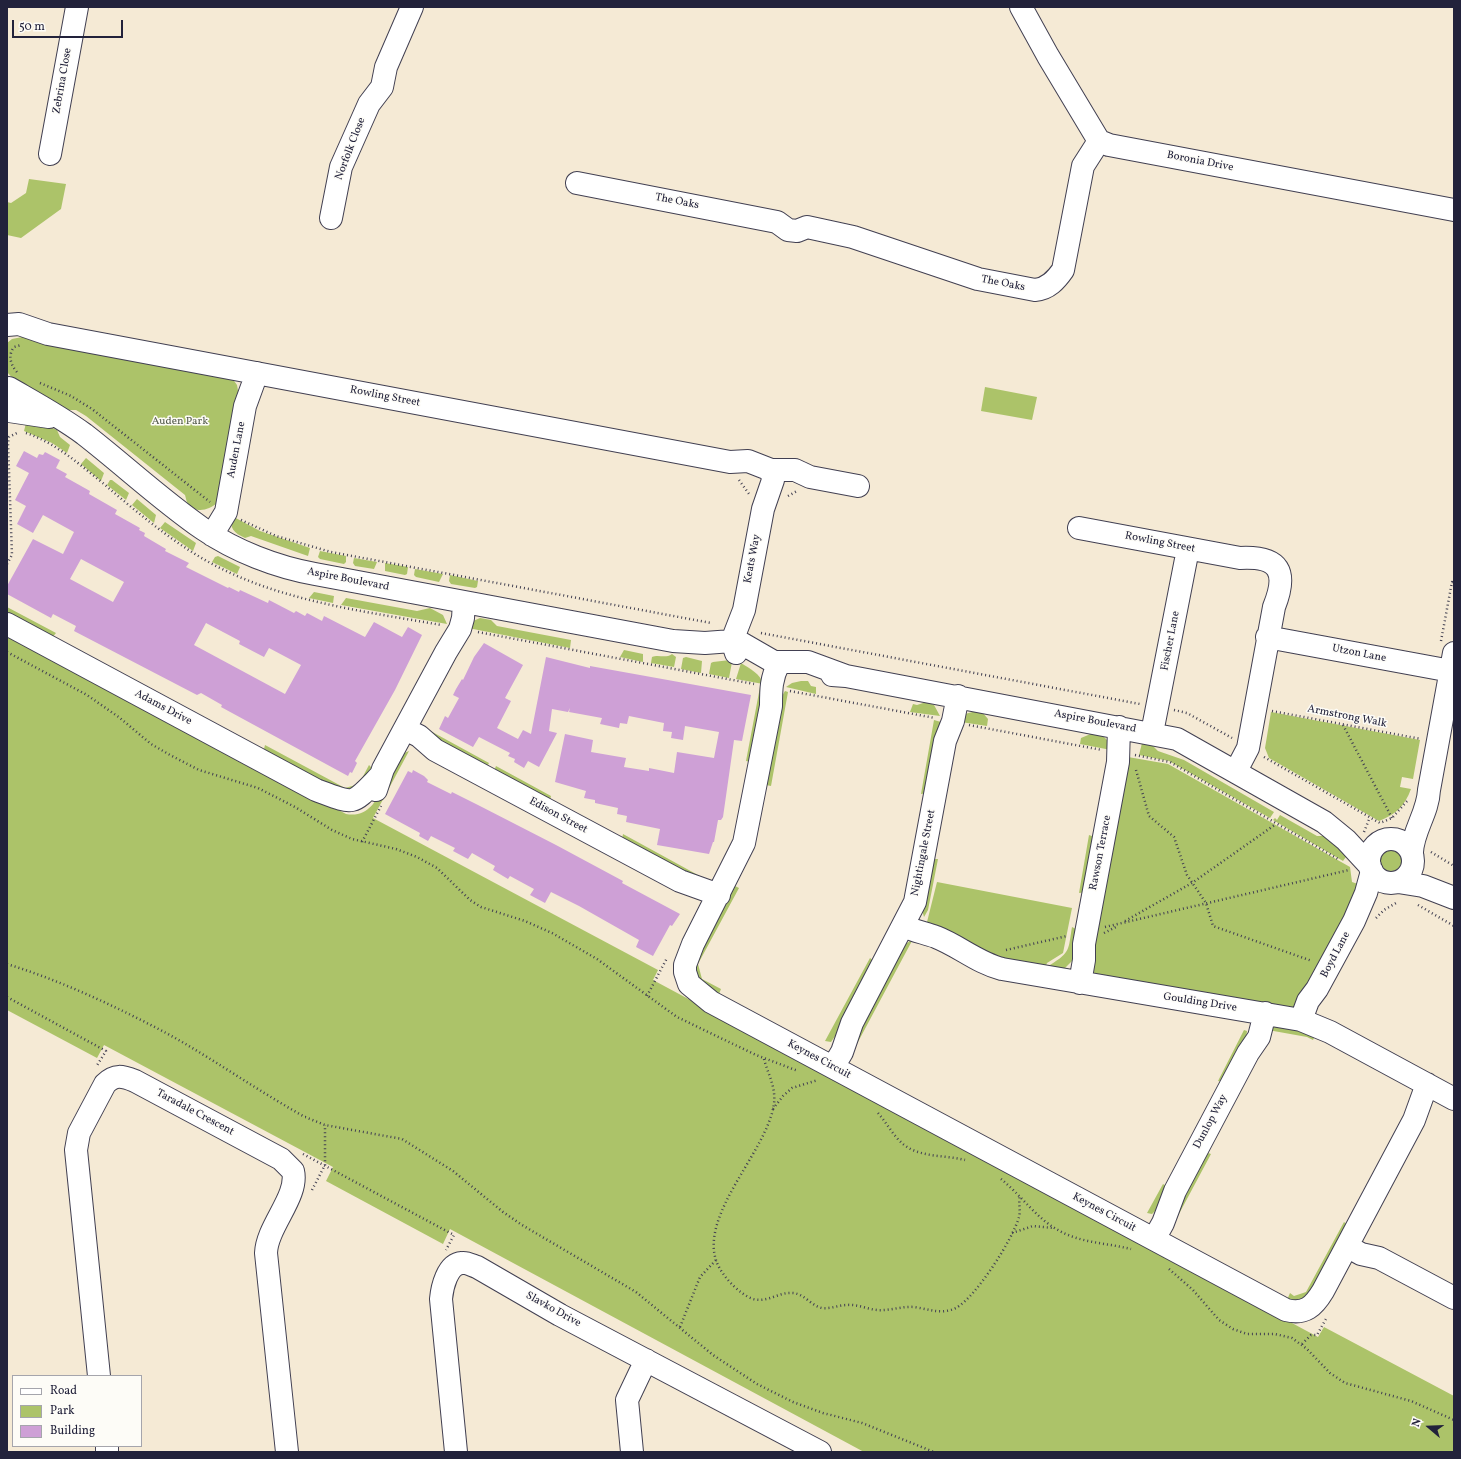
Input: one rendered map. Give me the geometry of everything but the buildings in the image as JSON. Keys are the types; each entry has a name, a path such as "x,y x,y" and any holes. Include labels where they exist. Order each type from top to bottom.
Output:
{"street":[{"name":"Zebrina Close","path":"50,154 77,7"},
{"name":"Norfolk Close","path":"331,218 342,167 369,104 372,82 386,67 412,7"},
{"path":"1021,7 1099,141"},
{"name":"Boronia Drive","path":"1099,141 1109,145 1453,207"},
{"name":"The Oaks","path":"576,183 777,222 788,218 798,218 807,227 853,237 978,279 1042,290 1055,281 1063,270 1083,166 1099,141"},
{"name":"Rowling Street","path":"7,325 19,324 40,332 252,372 731,470 748,461 762,489 795,470 806,484 858,486"},
{"name":"Rowling Street","path":"12,348 16,333 40,332"},
{"name":"Auden Lane","path":"208,532 224,505 252,372"},
{"path":"8,412 12,404 12,383"},
{"name":"Aspire Boulevard","path":"12,383 86,436 208,532 246,552 302,571 679,643 705,643 739,634 769,660 781,676 808,662 846,676 1152,733 1186,742 1324,822 1346,840 1378,882"},
{"name":"Aspire Boulevard","path":"8,412 64,420"},
{"name":"Keats Way","path":"739,634 762,489"},
{"name":"Rowling Street","path":"1079,528 1240,558 1264,569 1268,574 1272,588 1274,607 1250,728 1231,768"},
{"name":"Fischer Lane","path":"1152,733 1188,548"},
{"name":"Adams Drive","path":"8,625 316,790 342,800 357,799 365,794 380,776 402,733 444,639 453,627 459,602"},
{"name":"Utzon Lane","path":"1268,637 1452,662"},
{"path":"1452,662 1428,790 1416,812 1401,829 1388,832 1370,853 1378,882 1423,886 1454,896"},
{"name":"Keynes Circuit","path":"781,676 771,687 771,706 744,843 693,944 679,961 676,972 677,979 679,985 689,995 697,999 711,1002 822,1074 1145,1241 1286,1310 1298,1312 1305,1311 1317,1301 1414,1120 1440,1091"},
{"name":"Nightingale Street","path":"822,1074 833,1048 852,1023 906,921 916,896 954,695"},
{"name":"Rawson Terrace","path":"1076,982 1084,960 1080,937 1122,762 1125,728"},
{"name":"Edison Street","path":"402,733 414,745 435,750 715,900"},
{"name":"Boyd Lane","path":"1306,1022 1317,989 1329,967 1364,921 1378,882 1410,873 1413,856 1412,844 1427,808 1428,790"},
{"name":"Aspire Boulevard","path":"1324,822 1388,832 1402,841 1413,856"},
{"path":"1413,856 1454,896"},
{"name":"Goulding Drive","path":"906,921 918,933 936,937 976,958 1002,969 1306,1022 1440,1091"},
{"name":"Dunlop Way","path":"1145,1241 1154,1219 1175,1191 1248,1053 1259,1037 1259,1013"},
{"name":"Taradale Crescent","path":"105,1084 111,1078 118,1076 135,1081 287,1163"},
{"path":"99,1375 76,1150 79,1133 105,1084"},
{"path":"287,1163 293,1171 293,1184 268,1240 266,1253 287,1452"},
{"path":"1349,1241 1361,1254 1379,1258 1454,1298"},
{"name":"Slavko Drive","path":"451,1270 456,1264 463,1262 477,1267 560,1314 820,1452"},
{"path":"451,1270 442,1289 441,1310 456,1452"},
{"path":"632,1452 627,1400 646,1360"}],"path":[{"path":"12,348 16,371 12,383"},
{"path":"34,382 59,390 92,409 189,487 224,505 276,536 331,552 739,634 898,658"},
{"path":"7,564 12,554 7,443 9,437"},
{"path":"731,470 740,480 762,489 787,496 806,484"},
{"path":"442,625 444,639"},
{"path":"7,652 87,695 120,718 152,744 198,770 258,788 295,807 332,830 352,839 417,857 437,868 475,903 489,911 536,925 568,941 677,1016 764,1059 804,1074"},
{"path":"781,676 948,727 1104,750 1122,762 1149,816 1174,837 1187,875 1206,903 1213,926 1329,967"},
{"name":"Armstrong Walk","path":"1270,711 1422,739"},
{"path":"1343,724 1388,832"},
{"path":"1122,762 1130,754 1170,762 1344,863"},
{"path":"1080,937 1121,923 1192,883 1276,824"},
{"path":"976,958 1080,937 1121,923 1206,903 1378,882 1384,910 1364,921"},
{"path":"1417,904 1454,926"},
{"path":"7,964 37,973 135,1018 201,1054 305,1117 325,1125 402,1139 452,1171 503,1212 522,1225 636,1292 714,1355 757,1384 792,1402 822,1413 862,1422 934,1452"},
{"path":"7,997 106,1051 91,1076 105,1084"},
{"path":"764,1059 773,1081 773,1109"},
{"path":"822,1074 792,1088 782,1096 773,1109 761,1141 719,1218 714,1236 716,1260 722,1273 746,1296 756,1300 765,1300 791,1293 800,1295 822,1308 855,1305 883,1310 906,1306 945,1312 958,1307 976,1289 1012,1233 1019,1217 1020,1196"},
{"path":"876,1110 897,1138 909,1149 921,1153 969,1161"},
{"path":"311,1191 325,1165 325,1125"},
{"path":"287,1163 294,1150 325,1165 454,1235 439,1262 451,1270"},
{"path":"997,1176 1054,1228 1071,1236 1145,1241"},
{"path":"1012,1233 1033,1226 1054,1228"},
{"path":"680,1327 700,1277 716,1260"},
{"path":"1166,1267 1193,1290 1219,1320 1233,1329 1247,1334 1276,1334 1292,1338 1307,1349 1330,1373 1346,1382 1411,1401 1454,1420"}],"green space":[{"path":"29,179 66,184 61,209 21,238 7,235 7,202 11,203 26,193"},
{"name":"Auden Park","path":"22,337 232,378 237,385 239,396 217,503 210,508 202,510 191,507 187,503 185,495 86,416 76,410 68,410 16,382 7,372 7,343 12,339"},
{"path":"985,387 1037,397 1032,420 981,411"},
{"path":"26,423 50,427 57,430 60,437 70,445 67,453 52,443 24,431"},
{"path":"86,458 104,473 101,481 81,464"},
{"path":"110,480 129,493 126,500 107,485"},
{"path":"137,499 156,515 154,523 132,505"},
{"path":"232,516 260,531 310,548 308,556 251,536 245,538 241,536 233,530 231,524"},
{"path":"165,522 196,543 193,551 160,528"},
{"path":"320,551 346,556 346,562 344,564 320,559 318,557"},
{"path":"218,556 240,567 237,574 212,562 215,557"},
{"path":"354,558 377,562 374,569 355,566 353,563"},
{"path":"385,563 408,567 407,574 405,575 385,571"},
{"path":"415,569 443,574 439,582 416,577 414,575"},
{"path":"450,575 478,581 477,587 475,588 451,584 449,581"},
{"path":"314,592 334,596 333,603 309,598"},
{"path":"346,598 417,611 430,608 443,615 447,624 341,605"},
{"path":"7,607 56,633 52,638 7,616"},
{"path":"480,618 491,620 497,626 571,640 570,648 468,628 471,622"},
{"path":"7,634 346,814 359,814 369,809 376,800 393,766 400,757 409,751 373,818 658,970 653,980 1318,1337 1324,1327 1454,1396 1454,1452 864,1452 450,1229 443,1244 326,1181 333,1167 104,1045 97,1058 7,1010"},
{"path":"624,650 643,654 643,662 620,657"},
{"path":"672,654 676,657 674,667 651,663 652,657 667,656"},
{"path":"686,657 702,661 701,673 681,669 683,658"},
{"path":"730,660 732,662 729,678 709,674 711,663"},
{"path":"741,663 757,674 762,680 763,684 736,679"},
{"path":"808,681 811,686 816,687 816,694 786,687 792,683"},
{"path":"760,687 764,688 751,762 746,761"},
{"path":"785,691 788,692 771,786 766,785 782,696"},
{"path":"926,702 934,705 940,716 910,712 913,704 917,705"},
{"path":"976,711 982,712 988,719 987,726 961,722 965,714"},
{"path":"1271,712 1420,740 1413,779 1402,777 1400,787 1411,789 1406,800 1395,813 1379,821 1269,758 1265,748"},
{"path":"934,720 941,722 928,793 921,794"},
{"path":"425,728 489,763 487,767 430,739"},
{"path":"1093,733 1103,736 1109,743 1111,750 1080,744 1081,738"},
{"path":"1142,743 1152,745 1158,751 1184,760 1274,812 1270,818 1169,761 1139,755"},
{"path":"265,745 345,788 359,784 369,765 374,770 359,791 351,795 345,795 263,753"},
{"path":"1128,757 1168,764 1350,867 1352,882 1361,885 1305,1000 1292,1009 1097,976 1090,969"},
{"path":"496,766 551,796 550,800 494,771"},
{"path":"1280,815 1317,836 1326,836 1348,854 1343,861 1273,820 1275,818 1277,820"},
{"path":"623,834 707,880 703,883 622,839"},
{"path":"1089,835 1097,838 1087,892 1079,893"},
{"path":"1391,849 1399,852 1402,860 1399,868 1391,871 1383,868 1380,860 1383,852"},
{"path":"932,859 938,859 928,910 924,917 922,910"},
{"path":"937,882 1072,908 1063,953 1047,963 1045,968 1002,961 929,924 927,922"},
{"path":"735,886 739,888 698,964 702,979 721,989 719,994 703,988 692,964 732,887"},
{"path":"1072,927 1080,931 1073,960 1065,968 1051,969 1050,965 1062,957 1069,946"},
{"path":"913,939 851,1055 848,1047 904,945"},
{"path":"870,958 874,961 838,1032 831,1042 825,1041"},
{"path":"1278,1025 1316,1034 1313,1040 1307,1037 1268,1030"},
{"path":"1244,1030 1247,1031 1246,1039 1224,1082 1218,1081"},
{"path":"1205,1152 1211,1154 1172,1227 1170,1219"},
{"path":"1163,1184 1168,1187 1155,1211 1152,1214 1147,1213"},
{"path":"1344,1222 1349,1226 1313,1292 1303,1300 1287,1300 1290,1293 1294,1296 1306,1292"}]}
